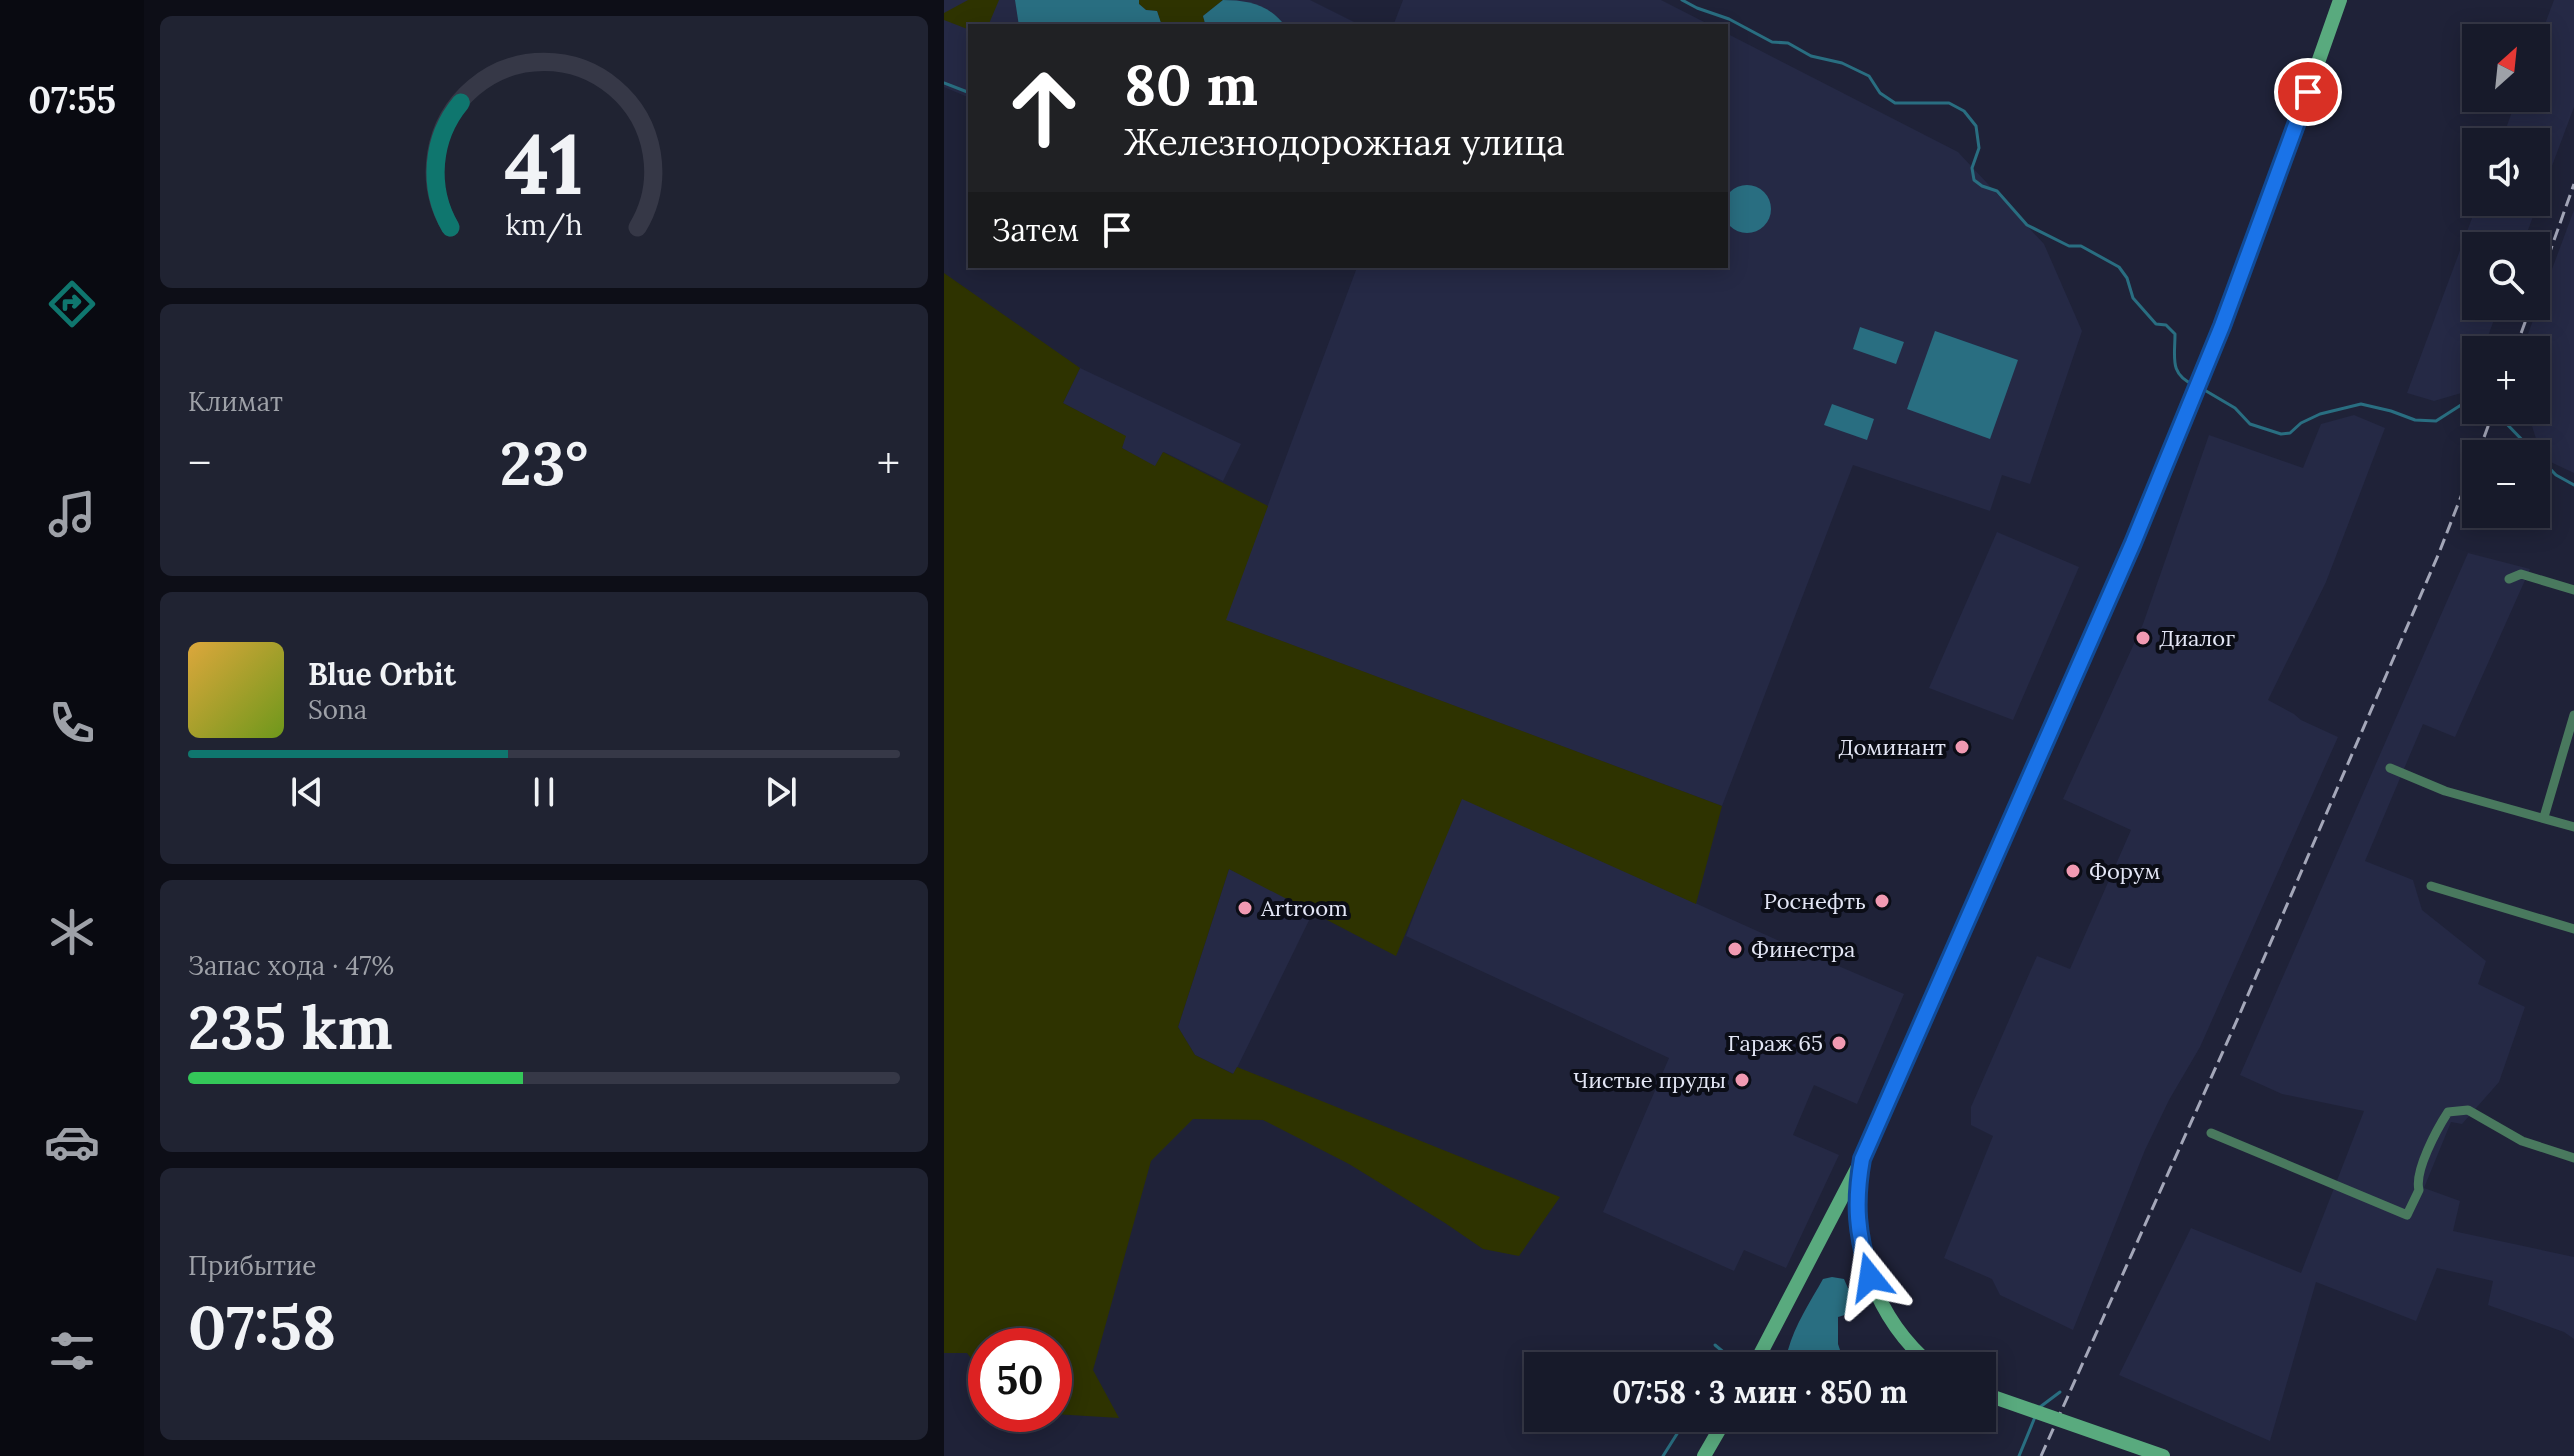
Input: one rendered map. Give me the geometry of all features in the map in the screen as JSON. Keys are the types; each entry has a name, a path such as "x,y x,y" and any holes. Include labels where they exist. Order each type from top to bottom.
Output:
{"main road":[{"path":"1761,1352 1862,1159 2133,543 2276,182 2340,0"},
{"path":"1862,1159 1856,1215 1860,1243 1870,1277 1885,1309 1904,1338 1918,1352"},
{"path":"1996,1398 2163,1456"},
{"path":"1704,1456 1719,1432"}],"street":[{"path":"2509,579 2521,574 2574,590"},
{"path":"2544,817 2574,715"},
{"path":"2390,768 2445,791 2574,827"},
{"path":"2431,886 2574,929"},
{"path":"2211,1133 2407,1215 2419,1190 2416,1180 2448,1112 2468,1110 2522,1141 2574,1158"}],"shaded area":[{"path":"944,0 1310,0 1358,24 968,24 968,97 944,87"},
{"path":"1015,0 1139,0 1146,10 1157,11 1161,24 1019,24"},
{"path":"1223,0 1241,1 1258,5 1283,24 1206,24 1203,16"},
{"path":"1403,0 1661,0 1708,24 1394,24"},
{"path":"2554,0 2574,0 2574,107 2550,171 2550,128 2506,128 2512,112 2550,112 2550,24 2545,24"},
{"path":"1728,34 1958,152 2044,244 2082,331 2030,484 2002,475 1990,511 1853,465 1722,806 1225,620 1356,270 1352,268 1728,268"},
{"path":"1738,187 1756,187 1769,200 1769,218 1756,231 1738,231 1728,223 1728,195"},
{"path":"2574,210 2574,473 2550,462 2550,440 2536,440 2531,424 2550,424 2550,336 2527,336 2533,320 2550,320 2550,275"},
{"path":"2473,216 2533,216 2527,232 2467,232"},
{"path":"2462,245 2462,320 2494,320 2488,336 2462,336 2462,393 2434,401 2407,393"},
{"path":"1860,327 1904,342 1896,364 1853,349"},
{"path":"1935,331 2018,360 1990,439 1907,409"},
{"path":"1080,368 1241,444 1223,481 1164,452 1155,467 1122,448 1125,436 1063,403"},
{"path":"1832,404 1874,419 1867,440 1824,425"},
{"path":"2354,415 2385,428 2326,582 2268,700 2338,737 2200,1047 2145,1150 2073,1330 2000,1295 1992,1279 1944,1258 1993,1136 1971,1125 1971,1107 2037,956 2070,969 2131,830 2063,799 2143,624 2209,435 2303,468 2321,424"},
{"path":"1997,532 2079,567 2013,720 1929,688"},
{"path":"2468,553 2530,569 2455,737 2423,724 2365,861 2413,880 2422,910 2486,961 2478,984 2525,1007 2499,1082 2462,1124 2451,1122 2424,1188 2460,1201 2453,1231 2574,1257 2574,1339 2564,1332 2488,1305 2493,1281 2437,1268 2416,1321 2316,1282 2270,1441 2119,1375 2191,1228 2301,1273 2364,1111 2282,1094 2240,1075"},
{"path":"1462,798 1904,994 1857,1104 1814,1085 1793,1135 1839,1155 1786,1268 1744,1250 1734,1271 1603,1212 1669,1058 1406,936"},
{"path":"1229,869 1315,908 1234,1074 1195,1055 1178,1027"},
{"path":"1823,1279 1844,1279 1858,1311 1838,1317 1841,1352 1789,1352 1799,1323"}],"green space":[{"path":"968,0 999,0 989,24 968,24 968,29 944,20 944,13"},
{"path":"1139,0 1223,0 1203,16 1206,24 1161,24 1157,11 1146,10"},
{"path":"944,273 1080,368 1063,403 1126,436 1122,448 1155,466 1163,452 1268,506 1226,620 1722,806 1696,904 1462,799 1396,956 1229,869 1178,1027 1195,1055 1233,1074 1237,1067 1560,1197 1519,1256 1483,1249 1349,1164 1263,1120 1193,1119 1151,1161 1093,1370 1119,1418 1072,1415 1072,1328 968,1328 968,1354 944,1353"}],"waterway":[{"path":"1682,0 1729,19 1772,42 1788,43 1811,56 1842,63 1869,76 1880,93 1895,103 1949,103 1964,111 1976,126 1979,148 1972,168 1974,180 1997,191 2027,225 2069,246 2081,246 2119,267 2127,278 2133,298 2156,324 2166,325 2175,334 2177,370 2180,376 2194,385"},
{"path":"944,83 968,92"},
{"path":"2201,388 2235,408 2250,424 2281,434 2290,433 2301,423 2320,414 2361,404 2415,420 2436,421 2462,405"},
{"path":"2507,424 2556,475 2574,485"},
{"path":"1715,1345 1723,1352"},
{"path":"2040,1407 2060,1392"},
{"path":"2019,1456 2035,1417"},
{"path":"1663,1456 1678,1432"}],"railway":[{"path":"2550,252 2574,184"},
{"path":"2520,336 2526,320"},
{"path":"2483,440 2489,424"},
{"path":"2041,1456 2238,1018 2462,494"}],"place":[{"name":"Диалог","path":"2143,638"},
{"name":"Доминант","path":"1962,747"},
{"name":"Форум","path":"2073,871"},
{"name":"Роснефть","path":"1882,901"},
{"name":"Artroom","path":"1245,908"},
{"name":"Финестра","path":"1735,949"},
{"name":"Гараж 65","path":"1839,1043"},
{"name":"Чистые пруды","path":"1742,1080"}],"route":[{"path":"1870,1277 1856,1215 1862,1159 2133,543 2222,326 2308,92"}]}
